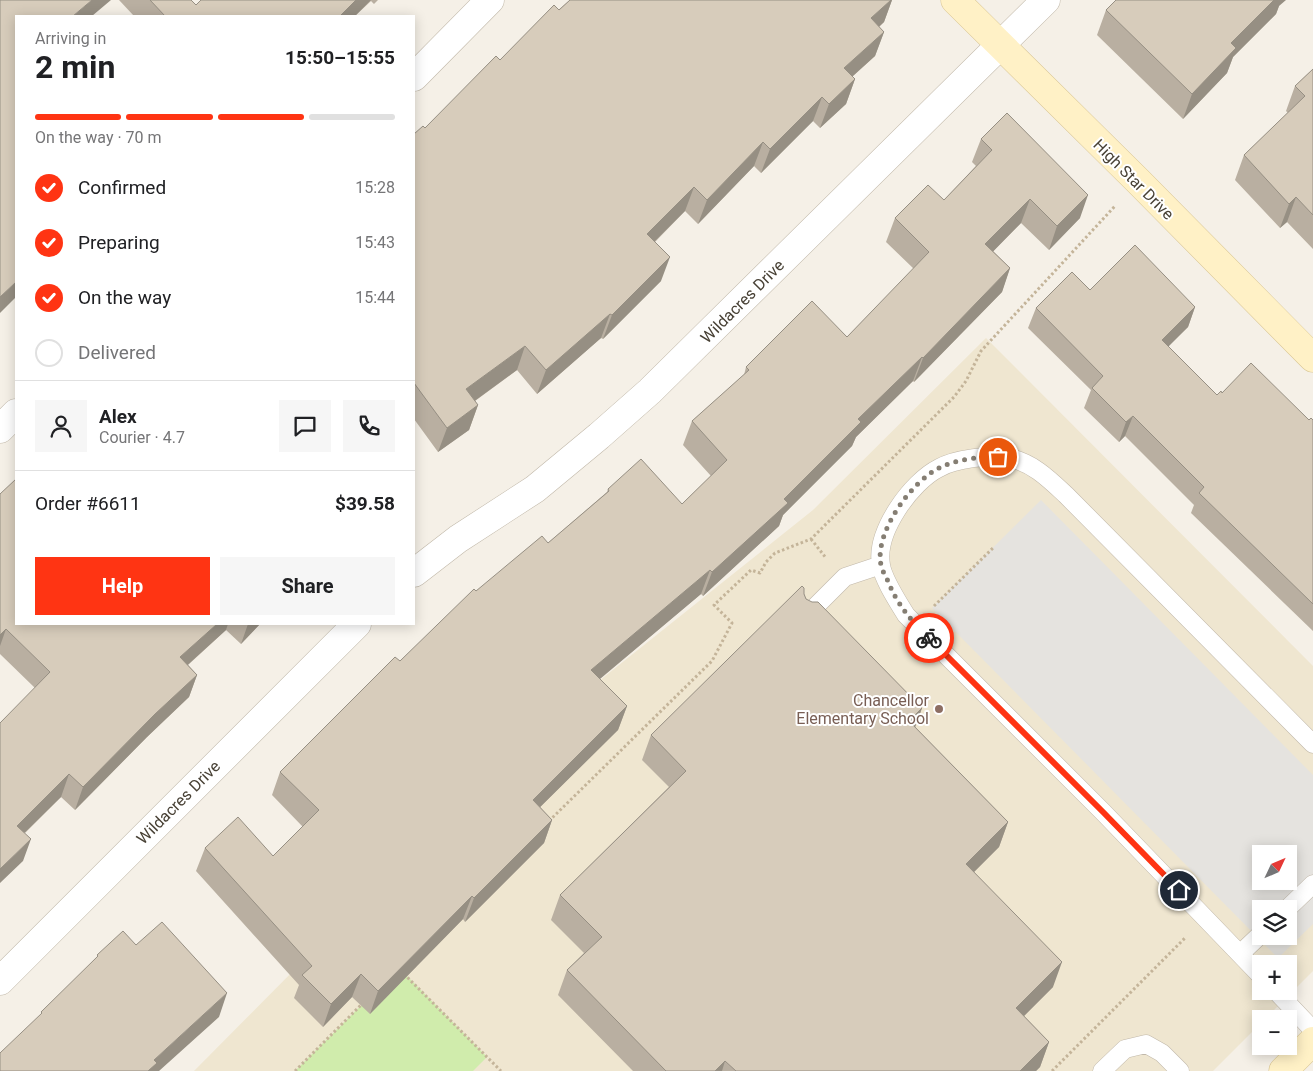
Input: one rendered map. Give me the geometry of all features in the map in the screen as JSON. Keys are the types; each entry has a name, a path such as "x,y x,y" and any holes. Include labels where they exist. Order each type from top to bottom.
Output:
{"street":[{"path":"415,76 490,0"},
{"name":"High Star Drive","path":"955,0 1313,357"},
{"name":"Wildacres Drive","path":"415,572 458,539 535,489 650,391 1046,0"},
{"path":"0,429 15,414"},
{"name":"Wildacres Drive","path":"0,981 356,625"},
{"path":"1283,1071 1313,1041"}],"lane":[{"path":"1252,967 1103,812 906,615 894,596 881,565 882,546 891,519 920,482 939,467 987,457 1010,458 1029,465 1049,478 1313,744"},
{"path":"805,617 845,577 881,565"},
{"path":"1296,900 1313,884"},
{"path":"1240,954 1252,943"},
{"path":"1285,1000 1313,1030"},
{"path":"1102,1071 1125,1049 1146,1044 1162,1053 1180,1071"}],"path":[{"path":"548,822 712,661 732,623 714,605 751,570 760,573 766,562 775,552 811,539 954,397 966,381 981,351 1138,181"},
{"path":"931,640 932,608 994,547"},
{"path":"1052,1071 1205,918"},
{"path":"399,968 501,1071"},
{"path":"295,1071 364,1002"}],"shaded area":[{"name":"Chancellor Elementary School","path":"986,338 1313,666 1313,971 1297,987 1297,955 1252,955 1252,1000 1284,1000 1274,1010 1252,1010 1252,1032 1213,1071 194,1071 510,752 813,510"},
{"path":"1041,500 1313,775 1313,924 1297,940 1297,900 1252,900 1252,932 932,608"},
{"path":"1265,945 1291,945 1281,955 1275,955"}],"green space":[{"path":"399,968 487,1057 473,1071 295,1071"}],"building":[{"path":"0,0 92,0 74,15 15,15 15,283 0,297"},
{"path":"150,0 191,0 196,5 201,0 356,0 341,15 164,15"},
{"path":"570,0 891,0 871,18 884,32 844,68 855,79 829,104 822,97 770,149 763,142 707,200 694,187 647,234 670,257 612,315 610,314 546,370 525,346 466,389 478,405 447,428 415,384 415,133 423,126 425,128 496,56 500,60 554,5 559,10"},
{"path":"1116,0 1274,0 1231,43 1236,48 1192,94 1106,10"},
{"path":"1313,69 1313,215 1296,197 1289,204 1244,155 1305,96 1295,86"},
{"path":"1007,113 1088,195 1057,226 1030,199 985,244 1010,268 923,358 858,419 861,422 784,499 788,503 712,572 710,570 591,670 627,706 533,800 552,820 474,898 472,896 378,991 361,974 331,1004 302,975 312,966 205,848 238,817 273,856 319,810 280,772 395,657 400,661 474,589 476,591 542,536 548,543 609,491 608,489 641,459 682,504 727,460 692,421 749,370 746,367 812,301 847,337 929,252 895,218 928,185 944,200 992,150 981,139"},
{"path":"1135,245 1195,307 1162,340 1217,395 1221,391 1222,393 1251,363 1309,420 1311,418 1313,420 1313,604 1199,493 1204,487 1133,416 1126,422 1092,388 1103,376 1036,308 1072,272 1090,290"},
{"path":"15,480 15,625 216,625 180,657 197,675 155,714 83,787 69,774 17,826 31,839 0,869 0,723 50,672 6,629 0,635 0,494"},
{"path":"802,586 806,599 818,602 922,708 909,721 1008,822 966,864 1062,962 1016,1008 1049,1042 1020,1071 736,1071 725,1061 715,1071 666,1071 567,970 602,937 560,895 686,771 651,735"},
{"path":"162,922 227,993 154,1060 157,1063 148,1071 0,1071 0,1053 123,931 136,945"}],"way so far":[{"path":"929,638 906,615 894,596 881,565 882,546 891,519 920,482 939,467 967,460 998,457"}],"place":[{"name":"Chancellor Elementary School","path":"939,709"}],"route":[{"path":"929,638 1179,890"}]}
